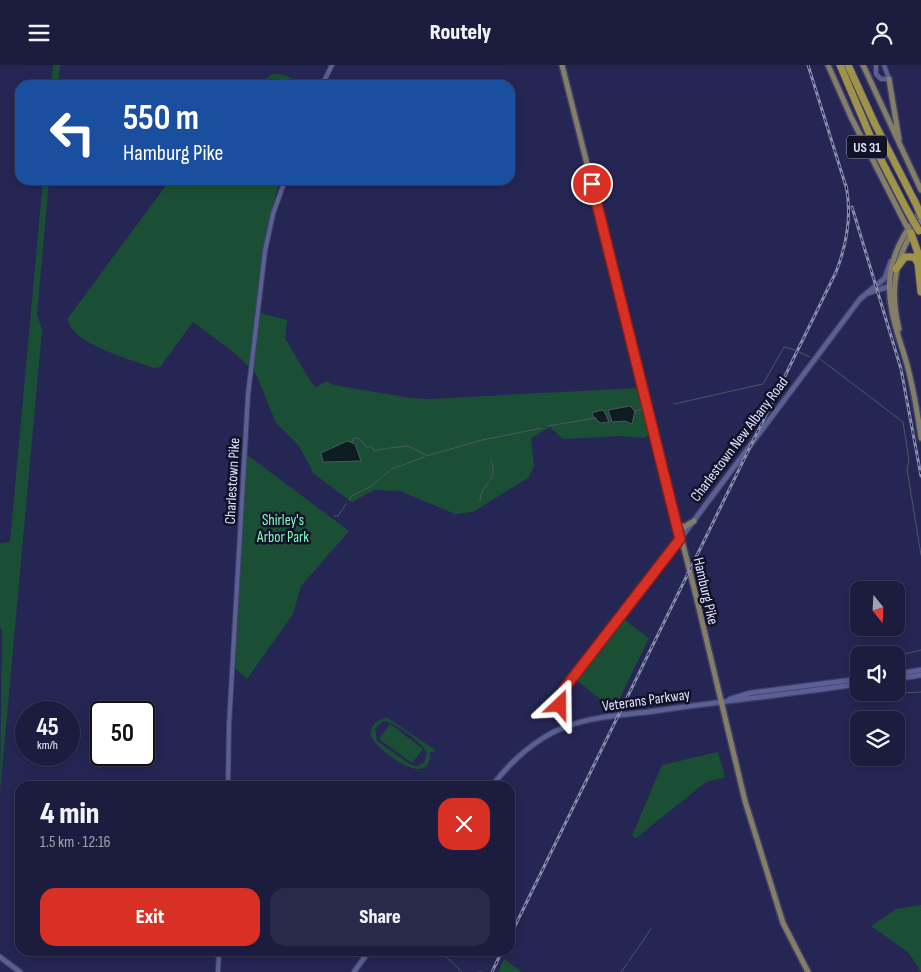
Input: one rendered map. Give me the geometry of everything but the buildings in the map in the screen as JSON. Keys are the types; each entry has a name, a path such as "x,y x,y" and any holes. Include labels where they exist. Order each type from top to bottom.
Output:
{"highway":[{"path":"840,65 877,152 920,233"},
{"path":"848,65 874,124 921,215"},
{"path":"909,231 919,256 918,268"},
{"path":"896,269 902,258 909,255 917,261 921,291"}],"main road":[{"name":"Hamburg Pike","path":"562,65 757,845 787,933 808,972"},
{"name":"US 31","path":"828,65 851,117 909,231"},
{"name":"US 31","path":"863,65 921,191"},
{"path":"889,79 902,149"},
{"path":"916,179 921,184"},
{"path":"891,286 909,231 921,210"},
{"path":"921,220 897,245 891,286 902,350 921,438"},
{"name":"Charlestown New Albany Road","path":"564,727 560,705 564,689 694,521 860,299 885,278 897,245"},
{"path":"868,293 891,286"},
{"path":"676,523 684,527 694,521"},
{"path":"905,673 921,670"},
{"path":"905,678 921,675"},
{"name":"Veterans Parkway","path":"721,701 750,693 850,680"},
{"name":"Veterans Parkway","path":"496,781 503,771 522,753 564,727 592,720 721,701 753,700 850,685"},
{"path":"354,972 365,956"},
{"path":"0,957 20,972"}],"street":[{"path":"324,80 332,65"},
{"path":"876,65 878,77 889,79 884,65"},
{"name":"Charlestown Pike","path":"228,781 229,725 248,395 266,251 274,214 283,185"},
{"path":"218,956 218,972"}],"green space":[{"path":"53,65 60,65 58,80 52,80"},
{"path":"272,74 280,74 294,80 264,80"},
{"path":"43,185 49,185 37,314 42,330 0,792 2,630 0,628 0,543 10,542"},
{"path":"166,185 279,185 268,223 256,312 287,320 285,338 311,382 316,387 327,381 333,385 411,398 429,399 637,388 649,435 645,438 620,436 563,439 550,427 531,438 534,466 529,477 473,512 455,514 400,491 374,490 352,502 314,474 299,446 276,423 256,374 236,354 193,322 160,367 154,368 90,343 78,335 71,327 68,318"},
{"name":"Shirley's Arbor Park","path":"246,454 349,531 301,586 293,614 247,679 235,668"},
{"path":"623,619 649,638 614,710 575,679"},
{"path":"388,718 435,750 433,753 430,752 429,763 423,768 416,769 406,766 379,747 372,737 371,729 376,722","holes":["383,721 401,729 421,745 427,754 424,763 417,766 411,765 377,741 375,729"]},
{"path":"390,724 423,749 412,763 379,739"},
{"path":"718,752 725,777 706,782 636,838 632,836 662,765"},
{"path":"921,905 921,972 909,953 871,926 896,909"},
{"path":"504,959 522,972 498,972"}],"shaded area":[{"path":"630,406 635,411 632,424 625,421 612,422 608,410"},
{"path":"604,411 609,422 600,423 593,416 592,413"},
{"path":"347,441 355,444 361,461 323,462 321,453"}],"waterway":[{"path":"674,404 763,384 784,347 795,350"},
{"path":"799,352 810,357"},
{"path":"820,359 903,422 909,460 907,469 921,555"},
{"path":"634,411 644,409"},
{"path":"548,426 596,418"},
{"path":"426,456 482,440 542,428"},
{"path":"352,442 354,438 359,438 366,447 372,447 374,451 388,448"},
{"path":"390,448 408,446 426,455"},
{"path":"349,500 351,496 370,487 392,469 424,457"},
{"path":"480,501 483,490 493,473 491,461"},
{"path":"334,516 338,516 346,504"},
{"path":"905,654 921,650"},
{"path":"905,693 921,692"},
{"path":"629,961 651,929"},
{"path":"445,956 462,972"},
{"path":"621,972 627,964"}],"railway":[{"path":"808,65 847,190"},
{"path":"515,926 836,272 843,251 847,229 849,207 846,185"},
{"path":"852,207 901,369 921,476"},
{"path":"492,972 500,956"}],"route":[{"path":"560,705 564,689 680,539 592,184"}]}
